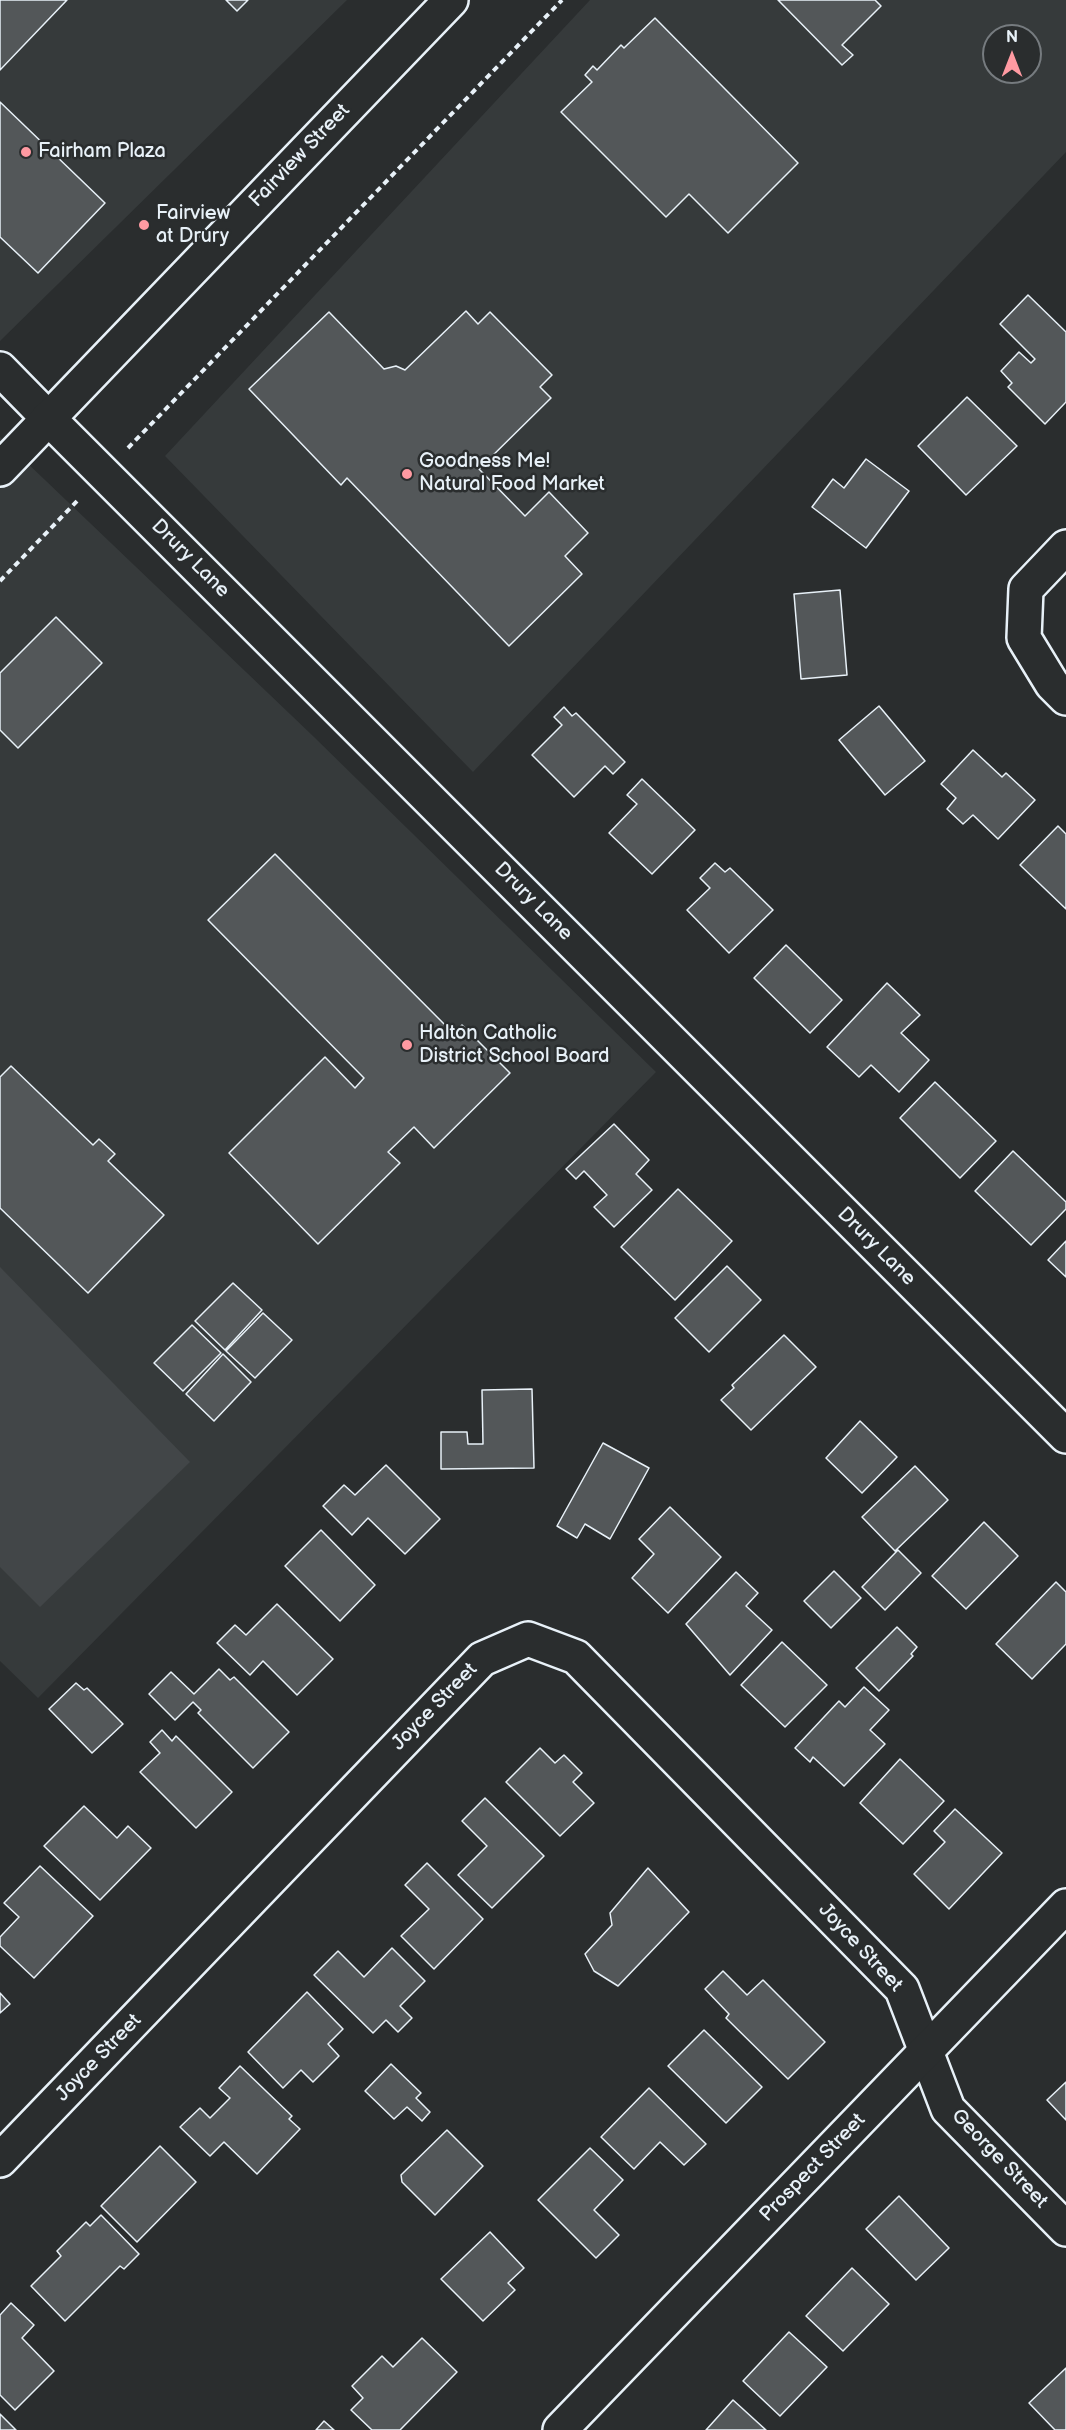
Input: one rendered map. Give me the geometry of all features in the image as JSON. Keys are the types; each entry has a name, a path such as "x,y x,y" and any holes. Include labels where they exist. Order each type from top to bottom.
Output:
{"street":[{"name":"Fairview Street","path":"0,469 451,0"},
{"name":"Drury Lane","path":"0,369 1066,1436"},
{"path":"1066,547 1026,589 1024,638 1052,684 1066,698"},
{"name":"Joyce Street","path":"0,2160 482,1659 528,1639 576,1657 902,1989 926,2051"},
{"name":"Prospect Street","path":"560,2430 1066,1906"},
{"name":"George Street","path":"926,2051 948,2109 1066,2229"}],"path":[{"path":"0,581 562,0"}],"shaded area":[{"path":"0,0 347,0 0,341"},
{"path":"590,0 1066,0 1066,152 473,772 165,456"},
{"path":"0,437 313,736 656,1072 38,1698 0,1661"},
{"path":"0,1267 190,1462 40,1607 0,1567"}],"building":[{"path":"0,0 67,0 0,70"},
{"path":"226,0 248,0 237,11"},
{"path":"778,0 875,0 881,6 842,45 853,55 842,65"},
{"path":"655,18 798,163 728,233 689,194 666,217 561,112 592,82 585,75 593,66 597,70 621,45 624,48"},
{"name":"Fairham Plaza","path":"0,102 105,203 38,273 0,237"},
{"path":"1028,295 1066,332 1066,402 1045,424 1008,387 1012,383 1001,371 1019,352 1031,363 1035,359 1000,324"},
{"name":"Goodness Me! Natural Food Market","path":"466,311 478,324 490,312 552,375 540,387 551,398 479,469 525,516 549,492 588,533 565,556 582,574 509,646 347,478 341,485 249,389 329,312 384,369 396,366 405,370"},
{"path":"967,397 1017,446 966,495 918,446"},
{"path":"866,459 909,491 866,548 812,507 833,479 844,488"},
{"path":"840,590 847,675 801,679 794,594"},
{"path":"56,617 102,663 18,748 0,730 0,673"},
{"path":"879,706 925,761 885,795 839,740"},
{"path":"564,707 572,716 576,713 625,762 613,774 605,766 574,797 532,755 562,725 554,717"},
{"path":"973,750 1002,777 1006,773 1035,800 998,839 973,815 963,824 947,809 956,798 941,784"},
{"path":"642,779 695,830 652,874 609,833 637,804 627,795"},
{"path":"1058,826 1066,834 1066,909 1020,865"},
{"name":"Halton Catholic District School Board","path":"275,854 453,1033 462,1025 510,1073 434,1148 414,1127 388,1152 400,1163 318,1244 229,1153 325,1057 355,1088 364,1078 208,920"},
{"path":"715,863 725,872 730,868 773,910 729,953 687,910 710,888 700,878"},
{"path":"786,945 842,1000 810,1033 754,978"},
{"path":"887,983 920,1015 901,1033 929,1060 899,1092 871,1065 859,1077 827,1047"},
{"path":"11,1066 93,1145 99,1139 115,1154 108,1161 164,1215 88,1293 0,1208 0,1077"},
{"path":"935,1082 996,1141 960,1178 900,1118"},
{"path":"614,1124 649,1160 636,1174 652,1190 614,1227 594,1207 607,1195 584,1171 576,1179 566,1169"},
{"path":"1013,1151 1066,1202 1066,1209 1031,1245 975,1191"},
{"path":"678,1189 732,1241 675,1300 621,1247"},
{"path":"1066,1241 1066,1277 1048,1260"},
{"path":"727,1266 761,1300 709,1352 675,1318"},
{"path":"233,1283 262,1310 225,1350 195,1321"},
{"path":"263,1313 292,1340 255,1378 226,1351"},
{"path":"192,1325 221,1353 183,1391 154,1363"},
{"path":"784,1335 816,1367 751,1430 721,1400 734,1388 732,1385"},
{"path":"223,1354 251,1382 214,1421 186,1394"},
{"path":"532,1389 534,1468 441,1469 441,1432 467,1432 468,1444 483,1444 482,1390"},
{"path":"860,1421 897,1457 862,1493 826,1458"},
{"path":"603,1443 649,1468 610,1539 585,1524 577,1538 557,1526"},
{"path":"386,1465 440,1519 405,1554 368,1518 352,1535 323,1506 344,1485 355,1495"},
{"path":"915,1466 948,1500 895,1551 862,1517"},
{"path":"670,1507 721,1557 668,1613 632,1578 654,1554 639,1539"},
{"path":"984,1522 1018,1556 966,1609 932,1576"},
{"path":"321,1530 375,1585 340,1621 285,1566"},
{"path":"898,1550 921,1573 885,1610 862,1587"},
{"path":"834,1571 861,1598 831,1628 804,1601"},
{"path":"736,1572 758,1593 746,1606 772,1630 730,1675 686,1624"},
{"path":"1056,1582 1066,1592 1066,1644 1032,1679 996,1644"},
{"path":"277,1604 333,1659 297,1695 263,1661 250,1675 217,1643 235,1625 246,1635"},
{"path":"897,1627 917,1647 911,1654 913,1656 879,1691 856,1668"},
{"path":"782,1642 827,1685 785,1727 741,1685"},
{"path":"219,1669 230,1680 234,1677 289,1732 253,1768 198,1713 201,1710 193,1702 175,1720 149,1694 171,1672 194,1694"},
{"path":"76,1683 84,1690 87,1688 123,1724 92,1753 49,1709"},
{"path":"864,1687 889,1710 870,1730 885,1744 844,1786 813,1757 810,1762 795,1748 839,1701 845,1707"},
{"path":"162,1730 172,1741 176,1736 232,1792 196,1828 140,1772 160,1753 150,1742"},
{"path":"540,1748 555,1763 564,1755 582,1773 573,1782 594,1803 560,1836 506,1782"},
{"path":"900,1759 944,1801 903,1844 860,1803"},
{"path":"485,1798 544,1856 492,1908 458,1875 487,1846 462,1821"},
{"path":"84,1806 117,1838 128,1826 151,1848 100,1900 44,1846"},
{"path":"955,1809 1002,1853 949,1909 914,1874 945,1842 934,1831"},
{"path":"427,1863 483,1919 434,1969 401,1936 429,1909 405,1885"},
{"path":"40,1866 93,1916 34,1978 0,1946 0,1937 19,1917 4,1903"},
{"path":"648,1868 689,1912 618,1986 594,1971 585,1954 612,1925 610,1913"},
{"path":"392,1948 425,1981 400,2006 412,2018 398,2032 386,2020 373,2033 314,1975 338,1951 364,1977"},
{"path":"723,1971 747,1995 763,1980 825,2042 788,2079 726,2018 729,2014 705,1989"},
{"path":"307,1992 343,2029 328,2044 339,2056 313,2082 301,2070 283,2088 248,2052"},
{"path":"0,1993 10,2004 0,2013"},
{"path":"704,2030 762,2087 726,2123 668,2066"},
{"path":"391,2064 421,2093 416,2098 430,2112 422,2121 407,2107 394,2119 365,2091"},
{"path":"240,2066 292,2116 289,2119 300,2129 257,2174 224,2142 210,2156 180,2127 200,2108 210,2118 230,2098 219,2088"},
{"path":"1066,2082 1066,2120 1047,2100"},
{"path":"649,2088 706,2144 684,2165 660,2142 634,2169 601,2137"},
{"path":"447,2130 483,2166 435,2215 402,2182 401,2175"},
{"path":"160,2146 196,2182 137,2242 101,2206"},
{"path":"590,2148 623,2180 594,2210 619,2235 596,2258 538,2200"},
{"path":"899,2196 949,2248 916,2280 866,2229"},
{"path":"101,2215 139,2254 124,2269 120,2266 65,2321 31,2286 61,2256 57,2251 86,2222 90,2226"},
{"path":"490,2232 524,2268 508,2283 515,2290 483,2321 441,2279"},
{"path":"852,2268 889,2304 843,2351 806,2316"},
{"path":"11,2303 34,2325 22,2338 54,2371 15,2410 0,2395 0,2315"},
{"path":"789,2332 827,2367 780,2416 743,2381"},
{"path":"422,2338 457,2372 400,2430 372,2430 351,2410 363,2398 352,2386 382,2356 393,2367"},
{"path":"1066,2368 1066,2430 1055,2430 1029,2403"},
{"path":"733,2400 766,2430 706,2430"},
{"path":"0,2414 16,2430 0,2430"},
{"path":"324,2421 334,2430 316,2430"}],"place":[{"name":"Fairham Plaza","path":"26,152"},
{"name":"Fairview at Drury","path":"144,225"},
{"name":"Goodness Me! Natural Food Market","path":"407,474"},
{"name":"Halton Catholic District School Board","path":"407,1045"}]}
